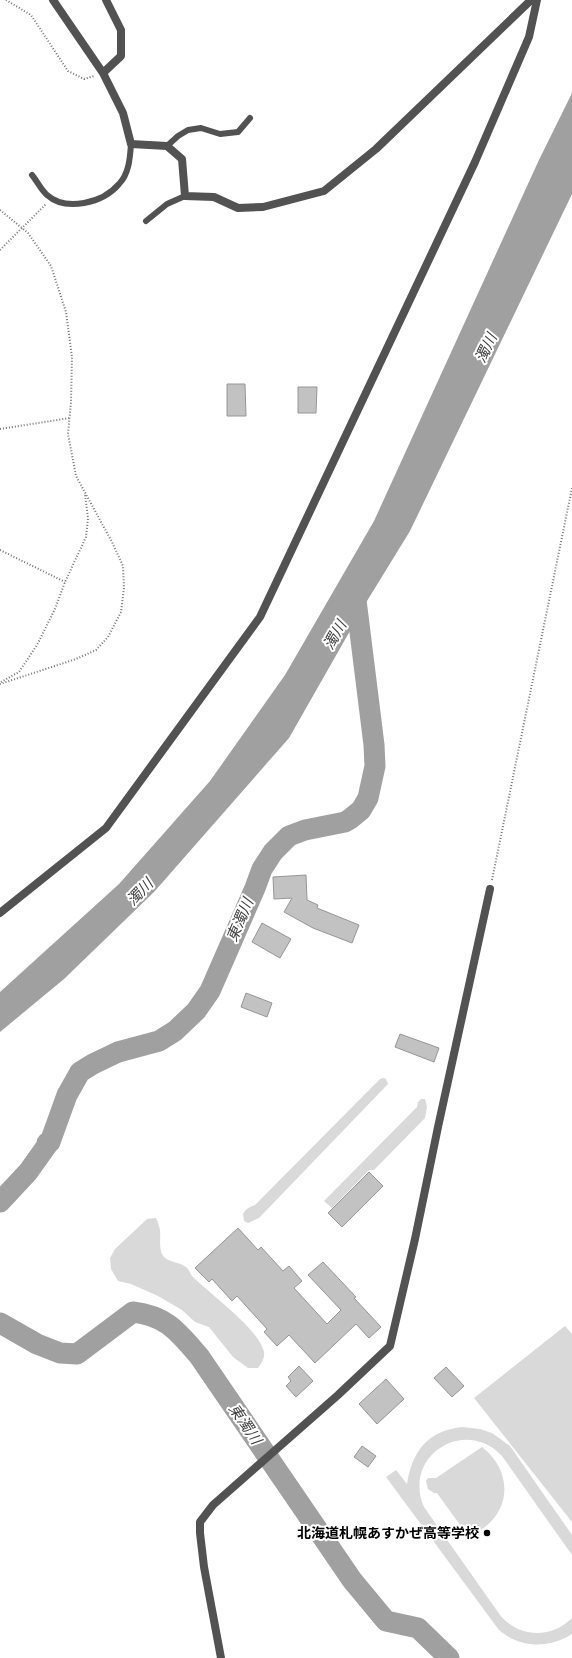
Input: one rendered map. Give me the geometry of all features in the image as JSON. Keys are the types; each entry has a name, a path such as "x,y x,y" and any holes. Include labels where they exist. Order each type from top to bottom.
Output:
{"street":[{"path":"53,0 103,73 122,113 131,144 167,146 182,159 185,196 214,197 238,208 263,208 324,190 376,149 531,0"},
{"path":"103,73 121,56 121,30 106,0"},
{"path":"0,913 106,828 260,617 475,162 528,37 538,0"},
{"path":"221,1658 202,1549 200,1522 213,1505 386,1352 393,1340 490,889"}],"lane":[{"path":"167,146 178,136 188,130 201,128 220,134 238,132 250,118"},
{"path":"32,175 47,195 60,202 82,203 104,197 120,184 130,164 131,144"},
{"path":"146,221 167,204 185,196"}],"path":[{"path":"6,0 31,15 68,72 84,79 103,73"},
{"path":"0,250 52,197"},
{"path":"0,210 28,233 51,266 66,312 72,357 68,434 76,476 112,542 123,566 124,588 121,612 108,637 96,650 76,659 0,683"},
{"path":"0,429 70,418"},
{"path":"490,889 572,488"},
{"path":"0,683 19,672 37,645 55,609 65,582 86,537 88,518 85,492"},
{"path":"0,550 65,582"}],"shaded area":[{"path":"380,1079 386,1079 388,1084 259,1218 248,1223 244,1221 243,1214 247,1209 255,1205"},
{"path":"421,1099 425,1099 427,1107 425,1118 374,1170 369,1170 332,1208 324,1201 417,1107 418,1102"},
{"path":"156,1218 160,1230 161,1251 164,1257 184,1265 193,1277 244,1323 260,1343 264,1356 258,1368 248,1368 233,1357 209,1327 195,1322 182,1310 158,1296 131,1284 118,1281 111,1269 110,1258 115,1249 147,1219"},
{"path":"565,1326 572,1334 572,1522 474,1398"},
{"path":"462,1427 480,1429 492,1433 510,1446 572,1535 572,1555 502,1456 487,1445 471,1440 455,1441 440,1448 429,1458 422,1472 419,1489 424,1507 500,1615 508,1623 526,1632 535,1633 555,1630 572,1618 572,1634 563,1639 544,1644 525,1643 507,1636 499,1630 386,1477 396,1470 407,1484 413,1462 423,1445 439,1433"},
{"path":"482,1447 493,1458 500,1470 504,1483 504,1496 500,1508 493,1520 482,1529 468,1536 437,1493 434,1493 428,1489 426,1481 428,1478 436,1478"}],"water":[{"name":"濁川","path":"572,93 572,194 410,531 367,601 289,738 154,892 64,979 0,1032 0,992 119,884 210,781 285,675 374,521 538,162"}],"building":[{"path":"227,384 245,384 246,416 227,416"},
{"path":"298,387 317,387 316,413 298,413"},
{"path":"306,875 307,900 318,905 317,908 359,925 352,943 313,928 284,912 292,898 274,899 273,877"},
{"path":"262,923 291,939 280,958 252,942"},
{"path":"246,993 272,1003 267,1017 241,1007"},
{"path":"400,1034 439,1048 434,1062 395,1047"},
{"path":"369,1172 383,1186 342,1227 328,1213"},
{"path":"238,1228 258,1250 261,1247 283,1271 289,1266 302,1281 294,1288 327,1324 341,1310 308,1275 323,1262 356,1297 354,1298 381,1327 369,1338 356,1324 315,1363 289,1335 277,1346 264,1332 267,1329 237,1296 232,1301 212,1279 209,1282 195,1268"},
{"path":"299,1366 313,1381 296,1397 286,1386 291,1381 288,1377"},
{"path":"446,1367 464,1386 452,1397 434,1378"},
{"path":"386,1379 404,1399 377,1424 359,1404"},
{"path":"362,1446 376,1456 368,1467 354,1457"}],"waterway":[{"name":"東濁川","path":"0,1202 28,1172 48,1144 47,1143 50,1142 67,1095 80,1072 118,1052 159,1041 175,1031 196,1011 210,991 262,869 273,852 289,836 305,830 345,822 361,810 368,798 375,766 374,745 356,600"},
{"name":"東濁川","path":"0,1323 37,1344 60,1353 77,1354 133,1312 155,1317 171,1326 199,1356 352,1580 386,1621 418,1628 449,1658"}],"place":[{"name":"北海道札幌あすかぜ高等学校","path":"487,1533"}]}
